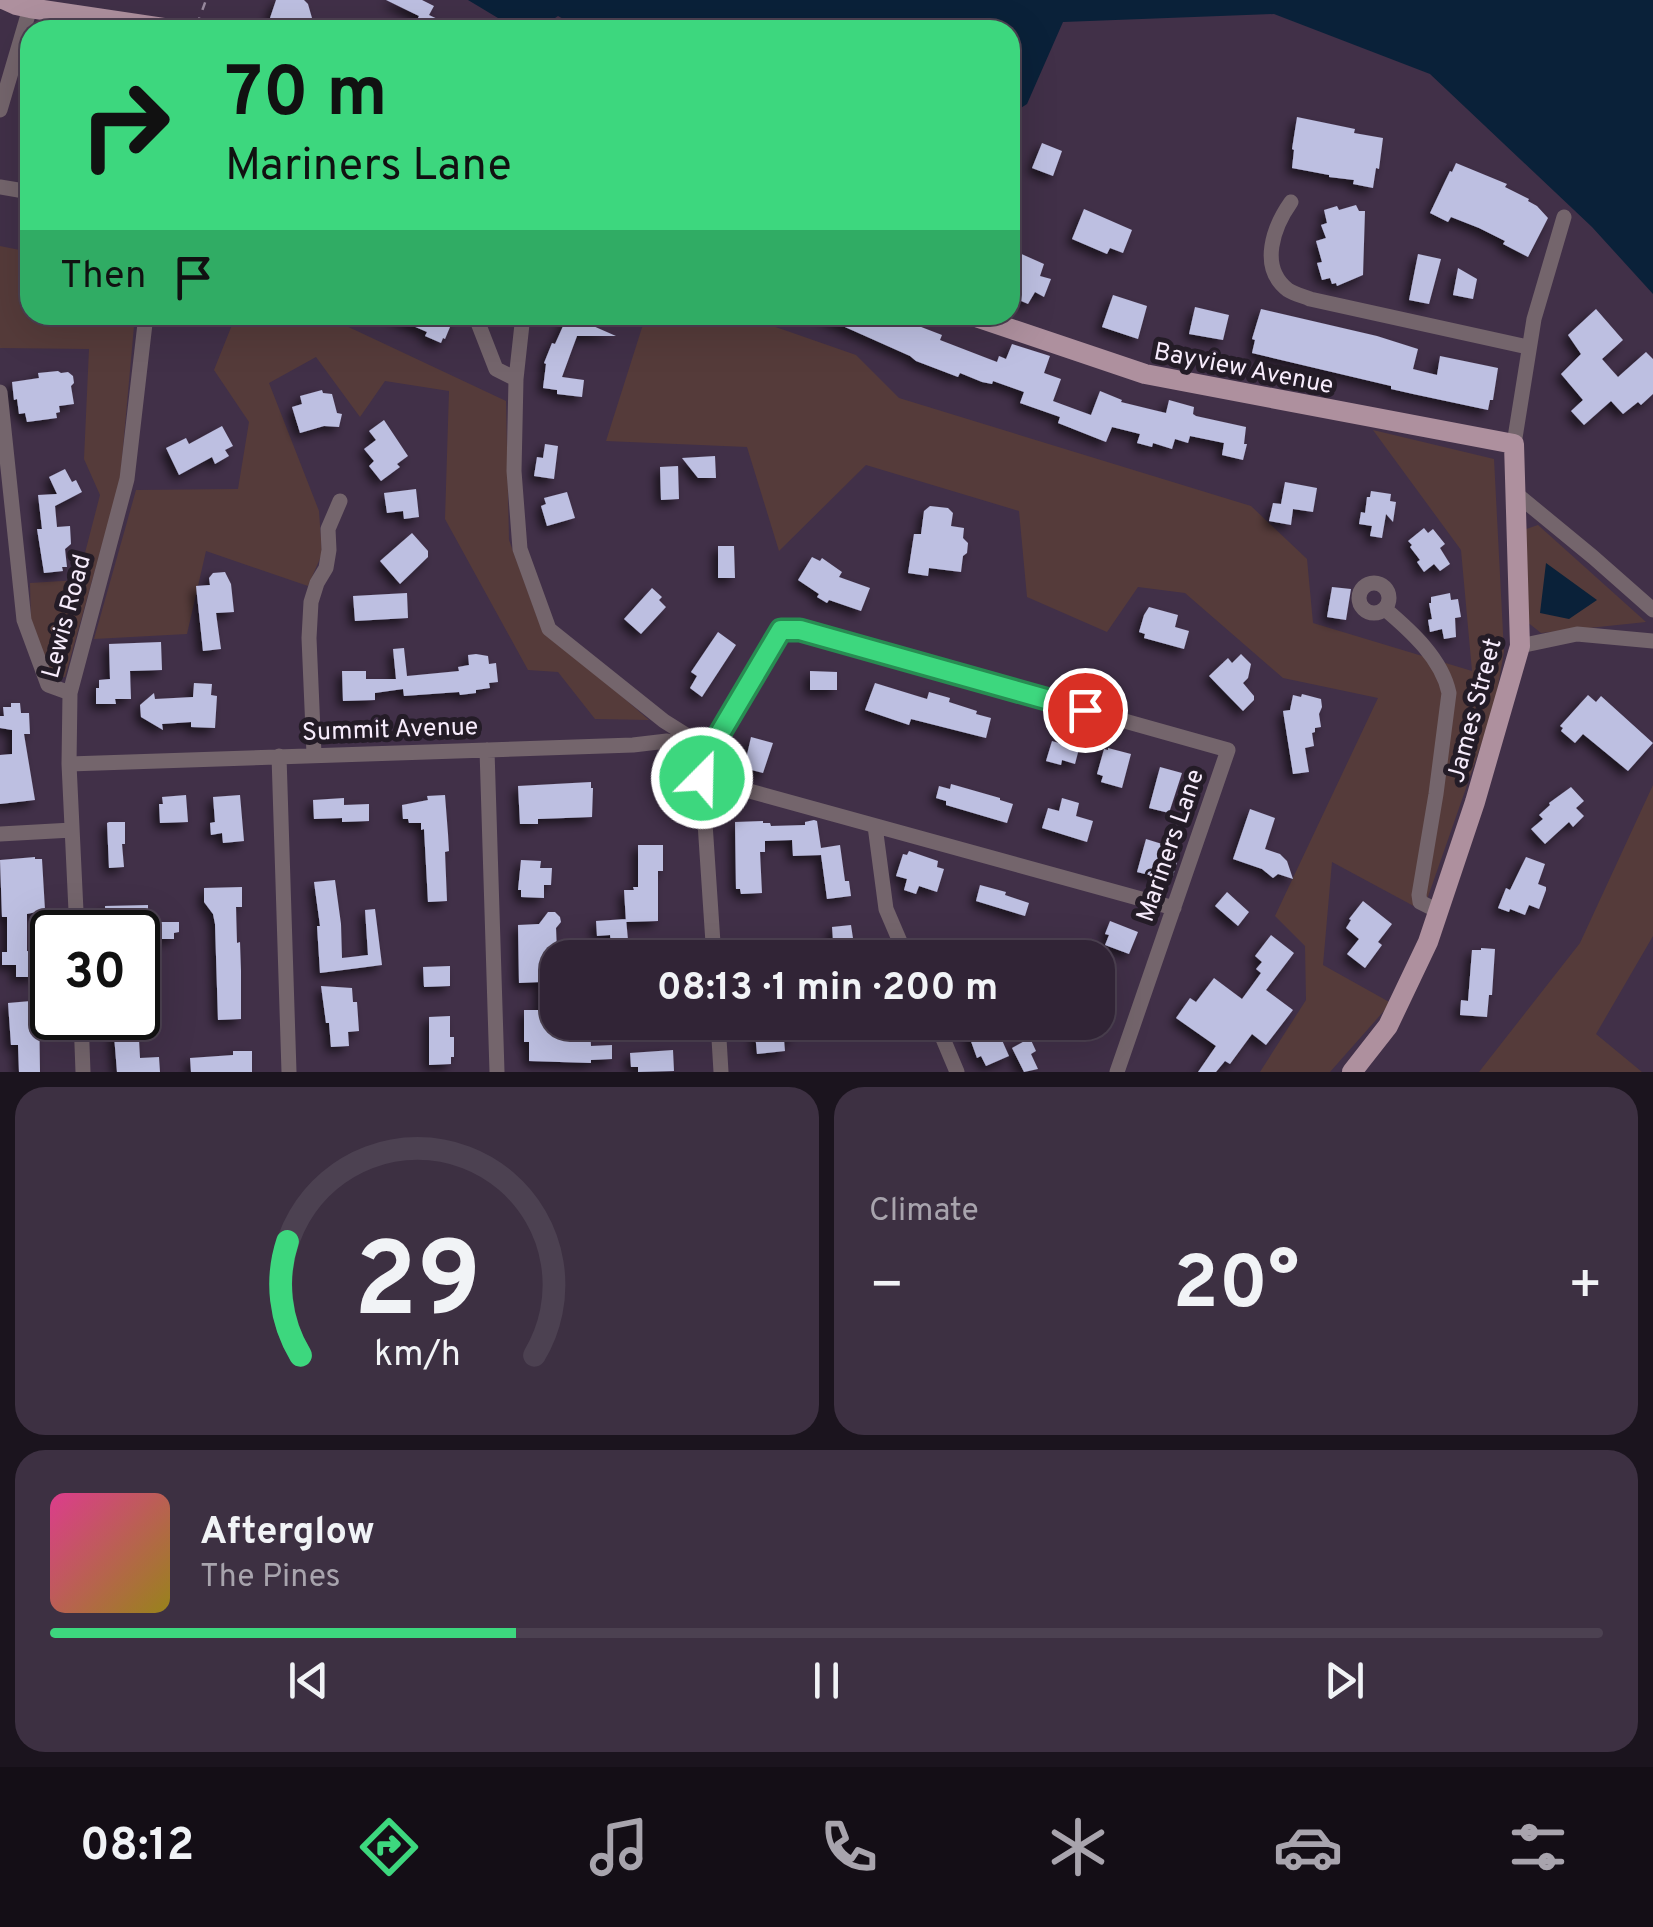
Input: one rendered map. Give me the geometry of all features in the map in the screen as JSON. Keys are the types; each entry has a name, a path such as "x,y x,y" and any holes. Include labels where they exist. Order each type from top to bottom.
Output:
{"main road":[{"path":"5,0 30,8 121,20"},
{"name":"Bayview Avenue","path":"1000,325 1145,374 1514,444"},
{"name":"James Street","path":"1352,1072 1388,1026 1428,942 1475,802 1520,646 1514,444"}],"street":[{"path":"26,20 30,8"},
{"path":"0,110 20,42"},
{"path":"1292,202 1278,220 1270,255 1276,275 1288,290 1310,299 1528,347"},
{"name":"James Street","path":"1514,444 1528,347 1564,217"},
{"name":"Lewis Road","path":"75,910 70,693 126,479 145,325"},
{"path":"479,325 496,370 516,379"},
{"path":"523,325 516,379 514,471 520,550 550,630 664,721 710,750 702,778 713,940"},
{"path":"0,392 24,620 48,684 70,693"},
{"path":"1514,492 1653,610"},
{"path":"314,754 308,638 311,602 326,568 328,529 340,501"},
{"path":"1385,608 1428,651 1446,680 1449,694 1419,895 1427,908 1438,911"},
{"name":"Mariners Lane","path":"710,750 781,630 800,630 1228,750 1116,1072"},
{"path":"1520,646 1578,634 1653,640"},
{"name":"Summit Avenue","path":"69,764 633,745 667,740 710,750"},
{"path":"487,750 498,1072"},
{"path":"278,756 289,1072"},
{"path":"702,778 1174,908"},
{"path":"875,826 886,909 899,940"},
{"path":"0,834 72,830"},
{"path":"81,1040 83,1072"},
{"path":"719,1040 721,1072"},
{"path":"944,1040 957,1072"}],"path":[{"path":"188,20 206,0"}],"shaded area":[{"path":"0,246 20,250 20,325 134,325 120,481 65,677 52,679 31,626 30,583 78,580 100,495 84,459 89,349 0,348"},
{"path":"232,325 344,325 506,401 509,540 540,625 649,720 595,719 558,672 528,670 445,519 449,391 385,381 360,417 316,357 269,383 319,511 322,554 308,586 206,551 187,634 94,639 136,490 238,489 249,422 214,370"},
{"path":"643,325 770,325 856,355 899,398 1251,506 1307,559 1313,623 1472,671 1461,550 1373,430 1494,459 1504,652 1494,708 1423,911 1332,862 1323,965 1391,1003 1330,1072 1260,1072 1306,1000 1305,946 1275,916 1378,698 1283,678 1185,593 1138,587 1107,632 1027,597 1019,511 866,465 779,551 747,447 606,441"},
{"path":"1538,525 1646,622 1541,633 1526,621 1523,530"},
{"path":"1653,785 1653,936 1596,1034 1642,1072 1479,1072 1580,943"}],"water":[{"path":"468,0 1653,0 1653,294 1592,227 1430,74 1274,14 1063,22 1027,104 1020,109 1020,20 565,20 558,16 552,20 501,20"},
{"path":"1546,563 1597,600 1569,619 1540,613"}],"building":[{"path":"276,0 304,0 312,18 311,20 269,20"},
{"path":"386,0 422,0 434,6 429,15 440,20 417,20 419,16"},
{"path":"1297,117 1383,138 1373,188 1353,184 1354,180 1292,168"},
{"path":"1042,143 1062,151 1053,176 1032,168"},
{"path":"1456,163 1507,184 1505,187 1529,199 1548,218 1528,257 1479,228 1451,217 1448,222 1430,213"},
{"path":"1356,205 1359,211 1365,211 1363,275 1337,286 1330,278 1322,280 1316,241 1326,238 1321,225 1327,223 1324,210"},
{"path":"1084,209 1132,230 1123,253 1110,248 1107,254 1072,239"},
{"path":"1020,253 1044,264 1040,276 1051,279 1044,297 1035,292 1028,304 1020,300"},
{"path":"1418,254 1441,259 1429,304 1409,300"},
{"path":"1458,268 1477,279 1473,299 1453,295"},
{"path":"1113,295 1147,306 1138,339 1102,327"},
{"path":"1195,307 1229,315 1223,340 1189,334"},
{"path":"1261,309 1418,349 1413,369 1437,375 1440,356 1498,368 1493,400 1488,410 1252,353"},
{"path":"1596,309 1623,340 1602,359 1618,377 1646,352 1653,359 1653,394 1623,414 1611,401 1584,425 1571,411 1583,400 1561,374 1581,354 1568,335"},
{"path":"411,325 451,325 441,343 425,336 427,332"},
{"path":"564,325 591,325 616,336 577,336 562,377 584,380 582,397 543,388 544,363 552,343 555,344"},
{"path":"840,325 916,325 942,335 940,340 997,362 999,356 1006,359 1012,344 1050,356 1044,373 1061,379 1053,401 1091,415 1100,391 1121,402 1166,413 1169,400 1194,407 1196,416 1246,427 1243,460 1222,455 1224,443 1190,436 1188,443 1175,439 1172,449 1153,443 1152,447 1137,443 1140,434 1112,427 1106,442 1058,423 1060,417 1020,403 1024,392 960,373 958,377"},
{"path":"58,371 73,376 74,404 59,406 57,418 27,422 25,413 19,414 12,382"},
{"path":"322,390 332,394 337,413 342,414 339,427 324,426 300,433 292,407 302,404 300,396"},
{"path":"384,420 408,456 381,481 369,466 374,461 364,449 376,440 369,431"},
{"path":"222,426 233,446 225,450 229,456 215,464 212,457 179,475 166,448 186,438 189,444"},
{"path":"545,444 558,446 554,479 534,476 537,457 543,458"},
{"path":"715,456 716,478 698,478 682,458"},
{"path":"678,466 679,499 661,500 660,467"},
{"path":"65,469 82,492 55,506 57,527 70,526 71,544 65,549 67,567 44,573 37,529 42,529 38,495 57,494 49,477"},
{"path":"1285,482 1317,488 1313,512 1293,509 1291,525 1269,521 1273,503 1281,504"},
{"path":"416,489 419,517 404,519 403,511 387,513 384,493"},
{"path":"1371,491 1391,494 1390,501 1396,502 1393,522 1386,514 1382,538 1370,536 1372,526 1359,524"},
{"path":"567,492 575,518 547,526 541,506 546,504 544,498"},
{"path":"930,506 948,508 953,513 951,526 964,528 963,538 968,543 961,572 929,568 928,576 908,573 914,534 921,534 924,511"},
{"path":"1424,528 1428,533 1433,529 1445,544 1440,548 1450,564 1440,571 1434,564 1424,572 1410,547 1408,541"},
{"path":"412,533 428,551 428,557 400,584 380,561"},
{"path":"718,546 734,546 735,578 718,578"},
{"path":"812,557 820,561 822,558 842,572 839,577 870,588 861,611 829,600 827,603 798,580"},
{"path":"225,572 231,584 234,612 216,613 221,649 203,651 196,586 210,585 213,573"},
{"path":"1332,587 1351,589 1346,620 1327,617"},
{"path":"652,588 666,607 641,634 624,619"},
{"path":"407,593 408,618 355,621 353,596"},
{"path":"1450,593 1451,600 1458,599 1461,617 1455,618 1456,637 1444,639 1442,629 1430,632 1429,603 1431,597"},
{"path":"1149,607 1178,615 1175,627 1189,631 1184,649 1144,638 1145,634 1139,632"},
{"path":"718,632 736,645 702,697 690,688 697,676 691,672"},
{"path":"161,642 162,670 130,671 131,699 96,704 99,680 110,679 109,644"},
{"path":"404,648 407,676 459,671 458,667 469,665 468,655 476,654 488,656 489,664 496,663 498,682 489,683 490,688 476,693 460,695 459,692 404,696 403,689 375,693 375,700 343,701 342,671 366,671 366,679 396,679 393,649"},
{"path":"1241,654 1251,664 1243,683 1254,696 1243,711 1209,676 1228,658 1232,663"},
{"path":"810,671 837,672 837,690 810,690"},
{"path":"194,683 212,684 211,695 217,696 215,728 191,727 191,722 162,724 163,730 141,717 140,705 154,693 155,699 193,697"},
{"path":"875,683 927,699 929,692 977,711 976,714 991,718 986,738 911,719 909,725 865,710"},
{"path":"1293,695 1321,699 1321,727 1312,733 1314,746 1305,748 1309,772 1293,774 1283,711 1290,710"},
{"path":"1588,695 1596,702 1601,696 1653,743 1628,771 1583,734 1575,743 1561,731 1560,726"},
{"path":"11,703 20,703 21,713 29,713 30,734 24,734 35,800 0,804 0,755 12,754 12,730 0,728 0,716 4,716 3,707 11,707"},
{"path":"751,737 773,743 763,773 744,768"},
{"path":"1061,739 1080,745 1075,764 1046,761 1052,741 1059,743"},
{"path":"1104,749 1131,754 1122,788 1101,782 1103,776 1097,774"},
{"path":"1160,767 1182,773 1169,813 1149,808"},
{"path":"591,782 592,817 538,819 538,824 520,824 518,786"},
{"path":"951,784 1013,804 1007,823 946,805 946,801 936,798 939,786 950,789"},
{"path":"1571,787 1584,801 1576,808 1584,816 1573,827 1569,822 1545,844 1531,829 1543,819 1539,815 1549,803"},
{"path":"186,795 188,822 160,823 162,797"},
{"path":"240,795 244,841 223,843 222,833 211,835 210,823 215,822 213,797"},
{"path":"445,795 447,901 428,902 424,829 421,830 421,823 403,819 402,805 428,800 427,796"},
{"path":"344,798 344,805 369,804 369,821 314,819 313,800"},
{"path":"1062,798 1079,803 1076,816 1093,821 1087,842 1042,828 1048,808 1059,811"},
{"path":"1250,809 1275,818 1265,849 1287,861 1293,879 1278,874 1273,878 1262,869 1233,859"},
{"path":"814,820 821,848 840,845 851,896 827,899 821,855 793,856 792,840 765,841 765,852 760,852 762,893 741,894 736,889 735,822 763,821 771,826 805,825"},
{"path":"109,822 125,822 124,867 109,868"},
{"path":"1146,839 1182,844 1173,876 1137,872"},
{"path":"638,845 663,845 663,871 658,871 658,921 626,922 624,890 638,887"},
{"path":"909,851 938,861 937,867 944,869 937,892 919,886 916,894 904,890 907,879 896,876 903,854"},
{"path":"1526,857 1545,864 1538,884 1546,890 1539,909 1529,905 1525,915 1498,908 1506,888 1510,890"},
{"path":"42,859 45,910 30,910 27,914 30,977 16,977 16,965 2,965 2,952 7,952 7,917 2,917 0,860"},
{"path":"521,860 541,861 540,868 552,868 551,885 544,885 544,898 521,897"},
{"path":"335,880 342,958 368,955 365,910 375,909 382,965 320,973 320,926 314,882"},
{"path":"980,885 1029,903 1025,916 976,901"},
{"path":"242,887 242,907 236,907 241,1019 218,1020 215,924 204,902 204,888"},
{"path":"1227,892 1249,912 1238,926 1215,906"},
{"path":"1363,901 1392,924 1365,968 1347,954 1359,939 1346,928"},
{"path":"148,905 148,910 105,910 105,906"},
{"path":"548,912 560,917 557,940 540,940 540,982 519,983 518,925 539,924"},
{"path":"626,919 628,940 597,936 596,921"},
{"path":"1110,921 1138,932 1129,954 1115,949 1115,940 1107,940 1109,935 1105,934"},
{"path":"160,922 179,922 174,939 160,939"},
{"path":"851,925 853,940 833,940 832,927"},
{"path":"1271,935 1294,953 1266,990 1293,1010 1266,1045 1252,1034 1230,1064 1225,1061 1216,1072 1198,1072 1216,1046 1176,1018 1190,998 1196,1002 1214,978 1242,999 1261,973 1256,969 1262,962 1255,956"},
{"path":"1495,949 1487,1017 1460,1015 1461,1000 1468,1001 1472,950"},
{"path":"450,966 450,986 424,987 423,967"},
{"path":"321,986 352,988 359,1031 348,1032 349,1046 331,1047"},
{"path":"30,1002 30,1040 40,1040 40,1072 19,1072 18,1045 11,1045 8,1003"},
{"path":"524,1010 540,1010 540,1040 591,1040 591,1046 612,1045 612,1059 591,1063 529,1061 529,1042 524,1042"},
{"path":"450,1016 450,1037 454,1037 451,1064 429,1065 429,1017"},
{"path":"114,1040 139,1040 140,1058 159,1057 160,1072 117,1072"},
{"path":"756,1040 784,1040 785,1051 757,1054"},
{"path":"970,1040 1002,1040 1009,1056 986,1066 981,1056 977,1058"},
{"path":"1031,1040 1036,1051 1031,1054 1038,1069 1024,1072 1012,1048"},
{"path":"673,1050 674,1071 638,1072 638,1067 631,1067 630,1053"},
{"path":"233,1051 252,1051 252,1072 191,1072 190,1058 233,1055"}],"route":[{"path":"702,778 710,750 781,630 800,630 1085,710"}]}
